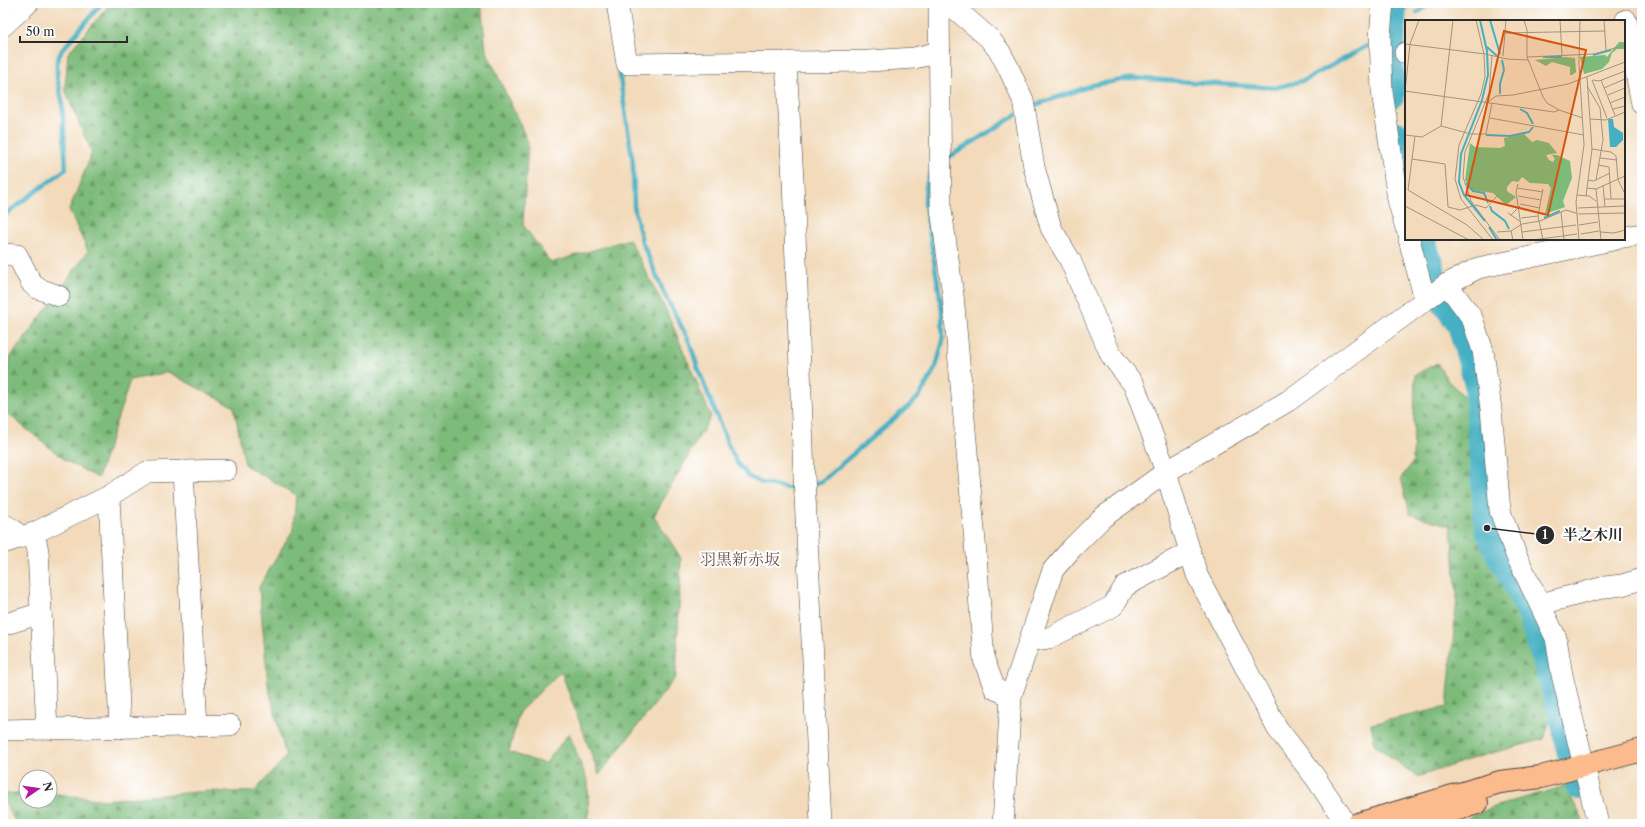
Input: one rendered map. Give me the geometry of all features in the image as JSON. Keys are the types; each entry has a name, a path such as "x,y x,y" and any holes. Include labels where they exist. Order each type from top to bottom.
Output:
{"main road":[{"path":"1358,824 1500,782 1541,777 1642,750"},
{"path":"1411,824 1503,794 1541,777"}],"street":[{"path":"3,26 28,3"},
{"path":"617,3 627,64 870,61 914,58 940,52"},
{"path":"1383,3 1380,36 1382,91 1398,200 1405,224"},
{"path":"1011,696 995,690 984,660 953,295 941,209 939,153 939,4 953,7 989,38 1000,52 1008,67 1023,100 1034,167 1051,228 1070,260 1111,355 1134,385 1166,472 1197,575 1276,728 1315,777 1341,816 1344,824"},
{"path":"1630,20 1642,104"},
{"path":"786,62 793,180 804,476 821,824"},
{"path":"1625,238 1642,234"},
{"path":"1409,240 1425,300"},
{"path":"1002,824 1011,696 1053,570 1072,548 1102,518 1166,472 1288,401 1447,284 1478,268 1612,240"},
{"path":"3,254 17,255 32,284 37,288 59,296"},
{"path":"1447,284 1472,318 1483,351 1491,409 1500,511 1516,555 1541,604 1556,638 1562,675 1598,824"},
{"path":"19,538 109,496 147,472 226,470"},
{"path":"184,471 198,726"},
{"path":"109,496 120,728"},
{"path":"3,524 12,530 19,538 38,551 47,729"},
{"path":"1030,641 1049,638 1113,606 1125,586 1190,552"},
{"path":"1541,604 1605,587 1642,580"},
{"path":"3,625 41,613"},
{"path":"3,730 230,725"}],"green space":[{"path":"111,3 481,3 486,50 528,142 523,225 551,263 629,239 666,310 711,416 654,516 681,558 676,677 599,775 561,671 519,712 509,752 545,764 569,733 588,782 589,824 17,824 3,800 3,794 18,793 18,809 58,809 58,794 104,800 207,791 254,792 286,757 268,685 259,587 293,530 296,495 245,465 234,407 168,372 130,380 98,478 65,460 3,410 3,382 11,356 88,251 69,210 92,153 65,90 68,53"},
{"path":"1437,363 1448,381 1465,397 1471,429 1482,545 1533,638 1552,715 1544,739 1477,757 1417,777 1375,745 1371,724 1447,707 1457,597 1451,526 1410,514 1401,478 1413,462 1415,375"},
{"path":"1565,786 1585,824 1458,824 1496,806"}],"waterway":[{"path":"3,216 66,169 62,100 57,77 57,61 62,50 102,3"},
{"path":"606,3 610,23"},
{"path":"1392,95 1391,69 1394,3"},
{"path":"1417,13 1432,3"},
{"path":"1035,105 1093,85 1134,78 1275,88 1305,80 1367,46"},
{"path":"618,65 633,163 634,207 642,242 664,293 689,341 699,371 727,442 737,463 749,477 762,483 798,490"},
{"path":"949,157 1016,115"},
{"path":"1397,134 1405,173"},
{"path":"816,483 822,481 919,397 936,367 943,341 942,310 925,204 927,182 933,170"},
{"path":"1422,240 1443,301 1460,325 1477,384 1487,528 1498,553 1516,584 1531,616 1563,718 1567,742 1579,787"}],"place":[{"name":"半之木川","path":"1487,528"}],"district":[{"name":"羽黒新赤坂","path":"740,559"}]}
